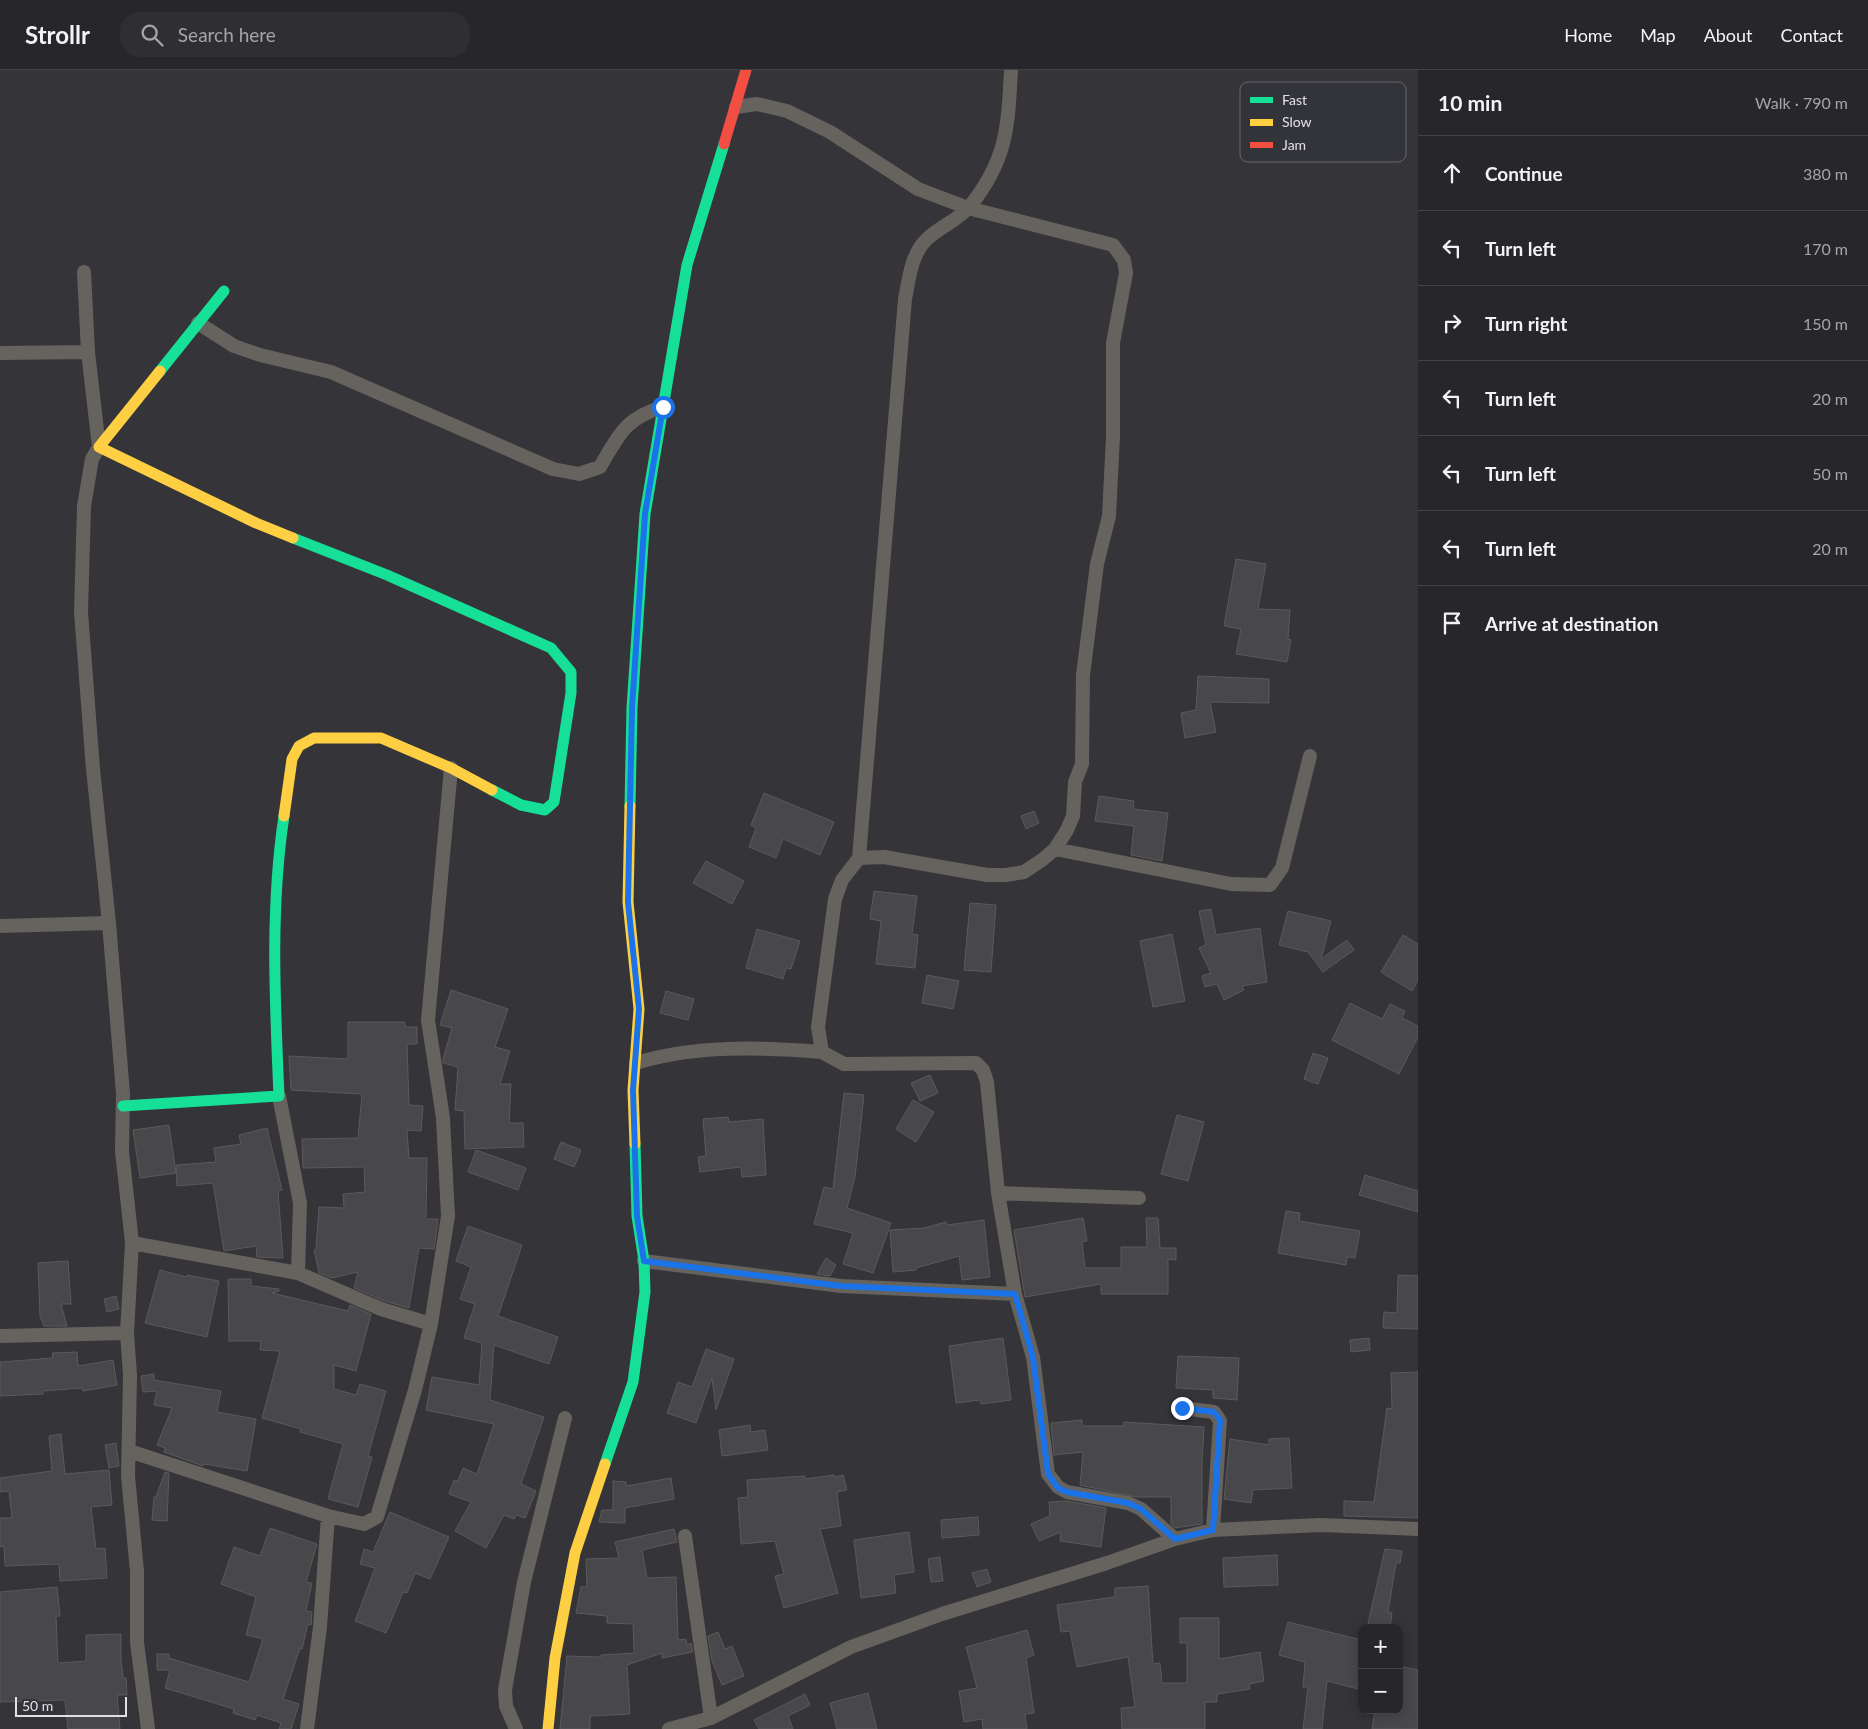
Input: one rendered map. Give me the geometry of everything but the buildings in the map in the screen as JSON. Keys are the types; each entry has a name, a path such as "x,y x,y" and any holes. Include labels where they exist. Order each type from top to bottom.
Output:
{"street":[{"path":"548,1729 555,1658 575,1553 633,1382 645,1292 644,1261 637,1216 633,1090 639,1009 628,902 632,708 645,514 688,265 746,70"},
{"path":"822,1052 818,1027 835,899 842,880 859,858 904,299 914,259 926,239 968,208 994,172 1008,127 1011,70"},
{"path":"736,107 757,104 786,111 830,132 918,189 968,208 1113,245 1124,260 1126,273 1113,343 1113,437 1108,516 1097,564 1083,675 1082,764 1075,782 1073,816 1067,830 1055,849 1024,872 1006,876 986,875 884,857 859,858"},
{"path":"84,272 88,352 99,447"},
{"path":"148,1729 137,1642 137,1571 128,1476 130,1375 127,1332 132,1243 122,1151 123,1106 109,922 93,769 81,612 84,506 92,459 99,447 224,291"},
{"path":"198,323 234,346 260,355 331,372 553,469 579,474 600,468 626,425 647,411 663,407"},
{"path":"0,353 88,352"},
{"path":"99,447 256,523 387,575 550,648 571,672 571,693 554,802 545,810 521,805 451,768 381,738 314,738 299,746 292,759 278,854 275,997 279,1096 300,1203 298,1273"},
{"path":"1055,849 1232,884 1270,885 1282,868 1310,756"},
{"path":"129,1451 328,1516 364,1524 376,1517 415,1390 431,1324 448,1216 443,1118 428,1020 451,768"},
{"path":"0,926 109,922"},
{"path":"636,1063 667,1053 704,1050 822,1052 844,1064 976,1063 983,1070 987,1082 998,1193 1015,1294 1033,1358 1048,1474 1058,1488 1067,1492 1128,1503 1141,1509 1175,1539"},
{"path":"123,1106 279,1096"},
{"path":"998,1193 1139,1198"},
{"path":"132,1243 298,1273 381,1309 431,1324"},
{"path":"644,1261 841,1286 1015,1294"},
{"path":"0,1336 127,1332"},
{"path":"1182,1408 1214,1412 1220,1420 1213,1530"},
{"path":"516,1729 506,1706 505,1690 524,1582 565,1418"},
{"path":"307,1729 320,1627 328,1516"},
{"path":"669,1729 711,1718 851,1647 942,1614 1107,1563 1175,1539 1213,1530 1321,1525 1418,1530"},
{"path":"685,1536 711,1718"}],"traffic: fast":[{"path":"630,806 632,708 645,514 687,265 724,144"},
{"path":"160,371 224,291"},
{"path":"293,538 387,575 551,648 571,672 571,693 554,802 545,810 521,805 492,790"},
{"path":"123,1106 279,1096 275,991 275,921 284,816"},
{"path":"605,1464 633,1382 645,1292 644,1261 637,1216 635,1144"}],"traffic: slow":[{"path":"160,371 99,447 256,523 293,538"},
{"path":"284,816 292,759 299,746 314,738 381,738 451,768 492,790"},
{"path":"630,806 628,902 639,1009 633,1090 635,1144"},
{"path":"548,1729 555,1658 575,1553 605,1464"}],"traffic: jam":[{"path":"724,144 746,70"}],"route":[{"path":"663,407 645,514 632,708 628,902 639,1009 633,1090 637,1216 644,1261 841,1286 1015,1294 1033,1358 1048,1474 1058,1488 1067,1492 1128,1503 1141,1509 1175,1539 1213,1530 1220,1420 1214,1412 1182,1408"}]}
